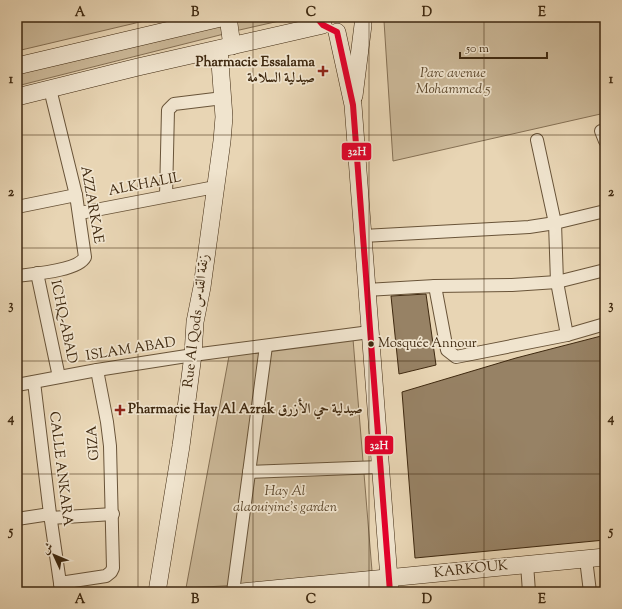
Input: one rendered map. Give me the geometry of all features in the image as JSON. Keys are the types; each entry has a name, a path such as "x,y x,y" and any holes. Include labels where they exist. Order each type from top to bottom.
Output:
{"main road":[{"name":"Rue Al Qods زنقة القدس","path":"157,592 180,453 193,355 195,322 224,117 223,98 226,17"},
{"path":"17,66 226,17"},
{"path":"17,96 325,25 346,32 366,21"},
{"path":"366,21 353,105 366,290 390,585"},
{"path":"325,25 353,105"},
{"name":"KARKOUK","path":"242,592 390,585 527,564 605,557"}],"street":[{"name":"AZZARKAE","path":"17,276 72,266 80,263 84,259 85,255 80,213 50,89"},
{"path":"166,196 168,110 174,104 223,98"},
{"path":"537,140 555,223 557,282 567,335"},
{"name":"ALKHALIL","path":"80,213 215,187"},
{"path":"17,207 76,195"},
{"path":"363,236 490,229 555,223 605,211"},
{"path":"366,290 557,282 605,270"},
{"name":"ICHQ-ABAD","path":"37,273 59,377"},
{"path":"435,286 447,350 452,356 460,357 567,335 605,324"},
{"name":"ISLAM ABAD","path":"17,385 97,370 193,355 370,332"},
{"path":"233,592 266,346"},
{"name":"GIZA","path":"61,588 106,576 112,572 113,514 108,422 97,370"},
{"name":"CALLE ANKARA","path":"34,382 50,516 61,588"},
{"path":"249,472 380,467"},
{"path":"17,519 50,516 113,514"},
{"path":"586,559 590,592"},
{"path":"527,564 529,592"}],"green space":[{"path":"17,17 161,17 17,51"},
{"path":"248,17 297,17 235,31 236,19"},
{"name":"Parc avenue Mohammed 5","path":"428,17 605,17 605,113 393,161 384,21"},
{"path":"224,23 224,34 17,86 17,72"},
{"name":"Hay Al alaouiyine's garden","path":"353,339 372,571 278,583 186,588 229,356"}],"building":[{"name":"Mosquée Annour","path":"426,294 436,365 399,374 391,296"},
{"path":"605,335 605,540 415,558 402,392 516,358"}],"transit line":[{"name":"32H","path":"316,17 323,25 337,32 353,105 390,592"}],"place":[{"name":"Pharmacie Essalama صيدلية السلامة","path":"323,71"},
{"name":"Mosquée Annour","path":"371,344"},
{"name":"Pharmacie Hay Al Azrak صيدلية حي الأزرق","path":"120,410"}]}
